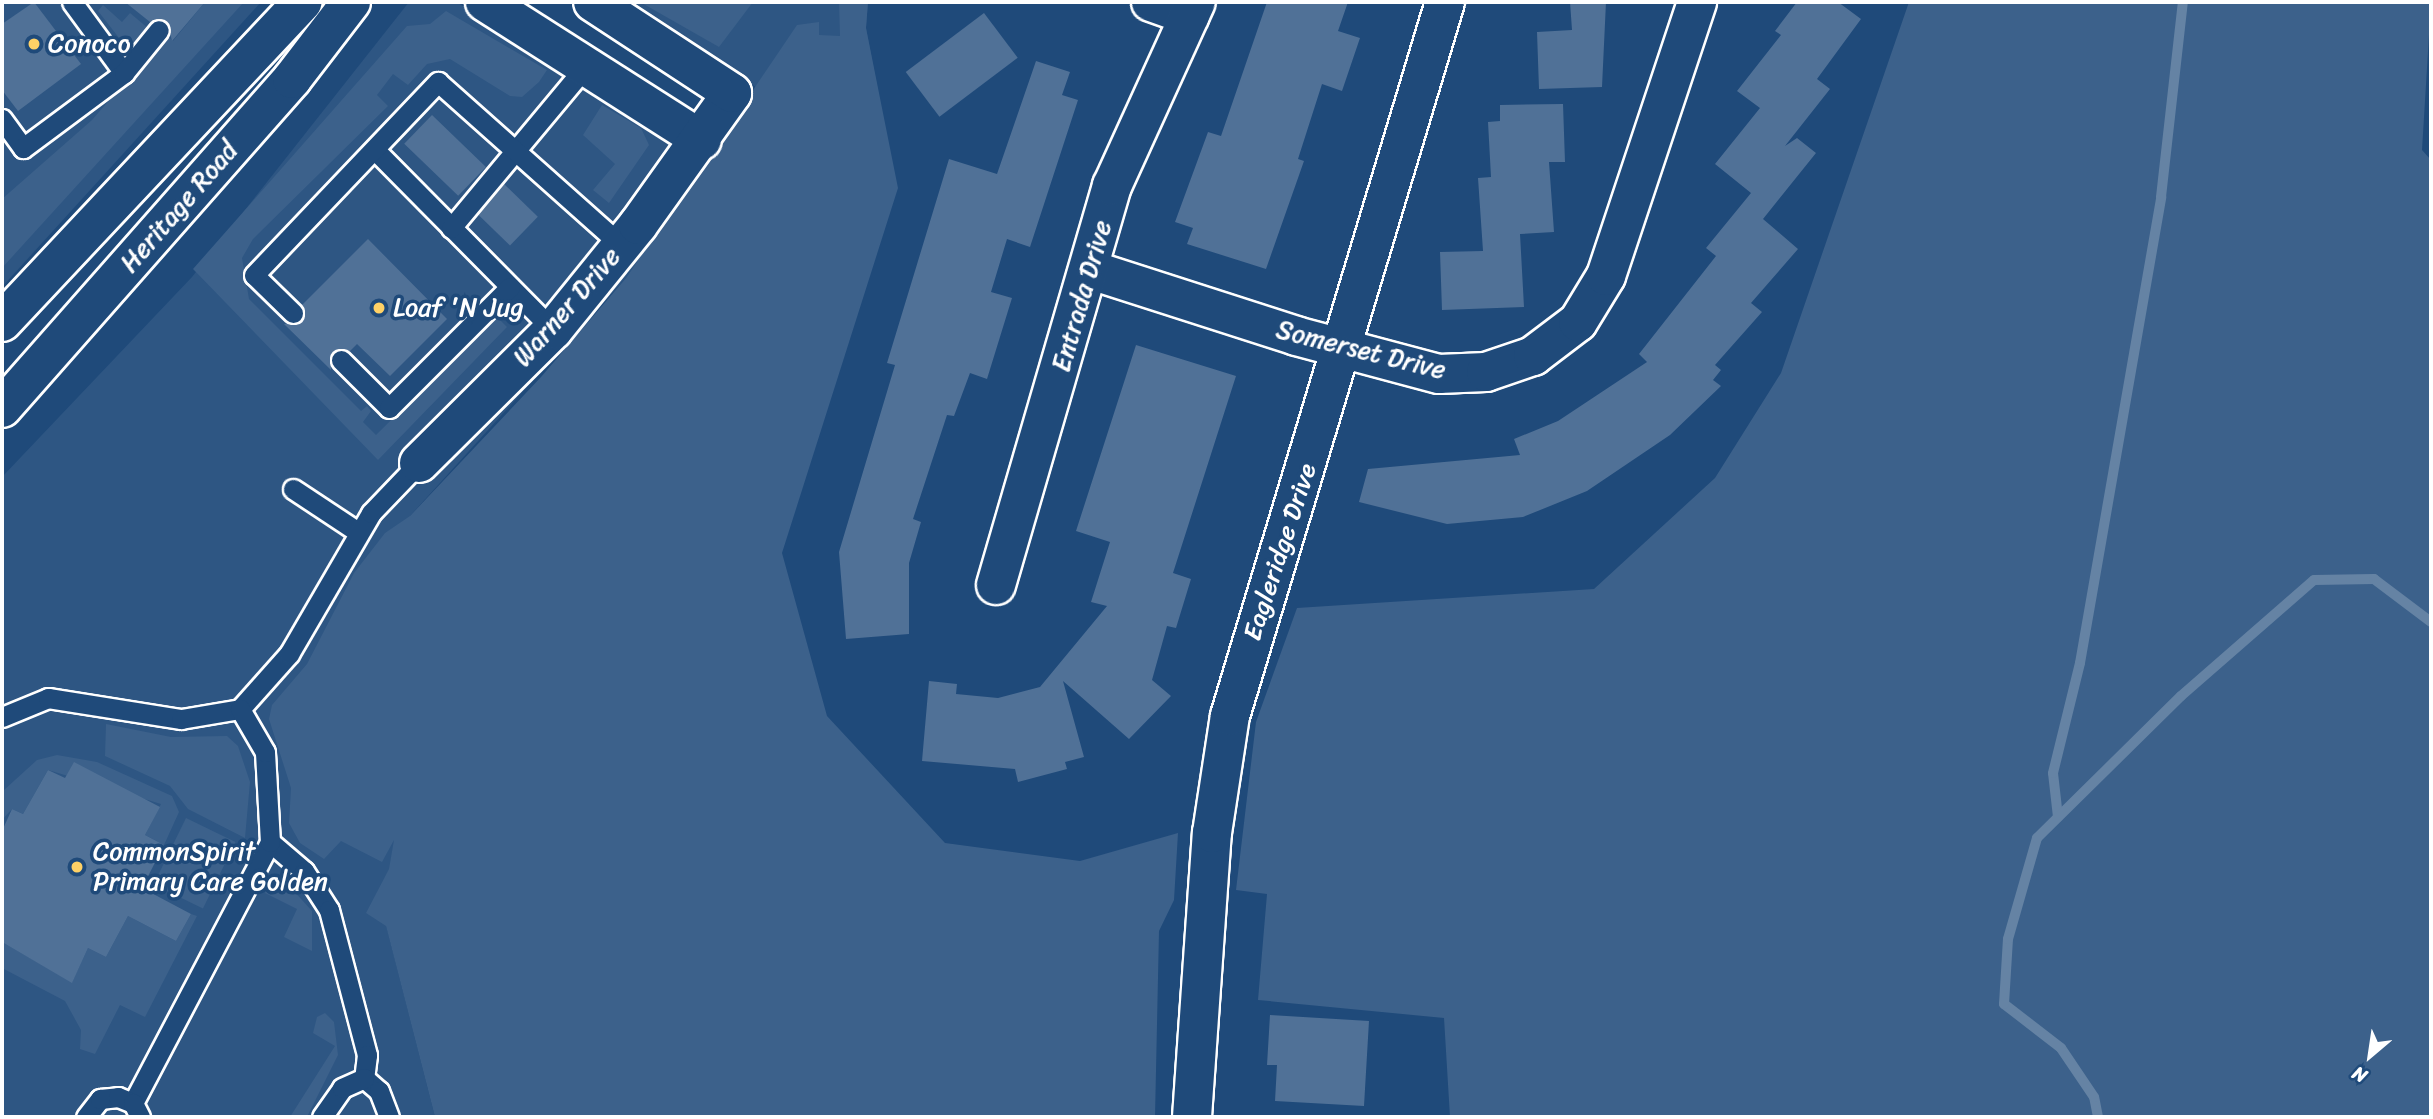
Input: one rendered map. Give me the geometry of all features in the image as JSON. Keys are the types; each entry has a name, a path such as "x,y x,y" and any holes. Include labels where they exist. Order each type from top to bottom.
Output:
{"street":[{"name":"Heritage Road","path":"2,322 303,2"},
{"name":"Heritage Road","path":"2,408 308,61 351,2"},
{"path":"485,2 702,140"},
{"name":"Warner Drive","path":"419,463 553,330 622,246 702,140 732,93 593,2"},
{"name":"Entrada Drive","path":"996,586 1091,270 1112,186 1193,9 1151,2"},
{"name":"Eagleridge Drive","path":"1192,1117 1212,833 1230,716 1445,2"},
{"name":"Somerset Drive","path":"1091,270 1341,348 1439,374 1486,372 1533,356 1578,322 1627,224 1697,2"}],"lane":[{"path":"76,4 124,72"},
{"path":"2,120 23,148 124,72 159,30"},
{"path":"452,228 586,66"},
{"path":"293,313 254,275 438,82 622,246"},
{"path":"375,150 553,330"},
{"path":"341,360 389,408 510,287"},
{"path":"2,717 48,698 181,719 240,709 289,654 358,532 419,463"},
{"path":"293,489 358,532"},
{"path":"86,1117 100,1099 137,1110 270,842 265,752 240,709"},
{"path":"270,842 304,870 329,910 366,1055 364,1078"},
{"path":"322,1117 342,1088 364,1078"},
{"path":"364,1078 379,1091 389,1117"}],"shaded area":[{"path":"2,2 261,2 2,287"},
{"path":"205,2 244,2 2,268 2,199 92,120 166,35 173,41"},
{"path":"409,2 458,3 654,129 703,170 626,278 410,516 488,537 386,925 435,1117 2,1117 2,477 192,277"},
{"path":"624,2 868,2 866,28 887,138 759,89"},
{"path":"640,2 753,2 719,47"},
{"path":"839,2 868,2 866,28 898,188 782,553 827,716 945,843 1080,861 1178,833 1174,900 1159,931 1155,1117 435,1117 386,926 366,913 389,869 394,840 382,862 341,841 324,859 300,843 289,823 291,788 269,719 272,705 307,664 354,573 385,533 410,516 541,377 626,278 797,25 819,22 819,35 840,36"},
{"path":"1909,2 2431,2 2422,150 2431,160 2431,1117 1450,1117 1444,1018 1258,1000 1267,894 1236,890 1256,722 1297,608 1594,589 1715,478 1781,373"},
{"path":"103,5 122,22 130,13 149,29 130,52 98,11"},
{"path":"446,11 547,70 539,82 522,97 510,96 450,59 427,64 408,85 393,74 377,95 388,106 253,239 242,258 249,299 361,411 367,406 371,411 363,422 376,435 496,316 507,327 378,460 193,269 407,26 430,24"},
{"path":"602,105 641,128 649,145 609,203 593,190 615,164 583,135"},
{"path":"106,724 171,737 227,736 238,746 250,782 245,838 188,809 170,786 105,756"},
{"path":"57,755 97,762 172,796 179,812 164,845 145,835 161,804 48,770 23,814 12,809 2,820 4,790 37,760"},
{"path":"186,818 235,842 203,909 154,885"},
{"path":"273,878 283,879 312,911 312,951 284,937 297,909 265,893"},
{"path":"191,914 197,916 145,1017 120,1005 95,1054 80,1049 81,1030 65,1001 2,968 2,942 72,982 88,948 106,957 128,916 176,941"},
{"path":"325,1013 334,1022 338,1055 307,1117 290,1117 335,1046 313,1033 317,1017"}],"building":[{"name":"Conoco","path":"34,2 81,64 18,111 2,90 2,24"},
{"path":"125,2 205,2 172,41 167,21 150,22"},
{"path":"1267,2 1348,2 1338,31 1360,38 1342,91 1322,84 1298,159 1304,161 1266,269 1187,244 1193,228 1175,222 1208,132 1221,136"},
{"path":"1570,2 1606,2 1602,87 1539,89 1537,32 1572,30"},
{"path":"1797,2 1838,2 1861,19 1817,79 1830,89 1785,146 1797,138 1816,153 1763,219 1798,249 1751,303 1762,312 1715,365 1721,370 1713,380 1721,386 1670,435 1587,491 1523,517 1447,524 1359,502 1368,469 1520,455 1514,439 1558,421 1647,362 1639,354 1716,256 1706,248 1751,193 1715,164 1760,108 1737,91 1781,35 1775,31"},
{"path":"984,13 1018,58 939,117 906,72"},
{"path":"1036,61 1070,72 1062,95 1078,100 1030,247 1007,239 991,292 1012,298 987,379 970,373 954,416 947,415 913,519 921,522 909,563 909,634 846,639 839,552 895,365 887,363 949,159 997,174"},
{"path":"1563,104 1565,162 1549,162 1554,232 1520,234 1524,307 1442,310 1440,252 1483,251 1478,178 1491,177 1488,122 1500,121 1500,105"},
{"path":"432,115 486,167 458,196 404,144"},
{"path":"504,184 538,217 510,245 476,213"},
{"name":"Loaf 'N Jug","path":"368,239 447,319 390,376 357,344 350,351 333,351 331,370 284,324 302,321 302,305"},
{"path":"1136,345 1236,376 1173,573 1191,579 1176,628 1167,626 1152,680 1171,696 1129,739 1063,681 1084,757 1065,762 1067,769 1018,782 1015,769 922,761 929,681 957,684 956,694 998,698 1040,687 1107,606 1091,602 1110,542 1076,531"},
{"name":"CommonSpirit Primary Care Golden","path":"74,762 160,807 145,835 164,845 142,888 191,914 176,941 128,916 106,957 88,948 72,983 2,942 2,831 12,809 23,814 48,770 65,778"},
{"path":"1270,1015 1369,1021 1364,1106 1275,1101 1277,1065 1267,1065"}],"waterway":[{"path":"2058,817 2053,773 2080,663 2161,197 2183,2"},
{"path":"2098,1117 2094,1097 2061,1048 2004,1004 2008,939 2037,838 2181,696 2314,580 2374,579 2431,622"}],"place":[{"name":"Conoco","path":"34,44"},
{"name":"Loaf 'N Jug","path":"379,308"},
{"name":"CommonSpirit Primary Care Golden","path":"77,867"}]}
